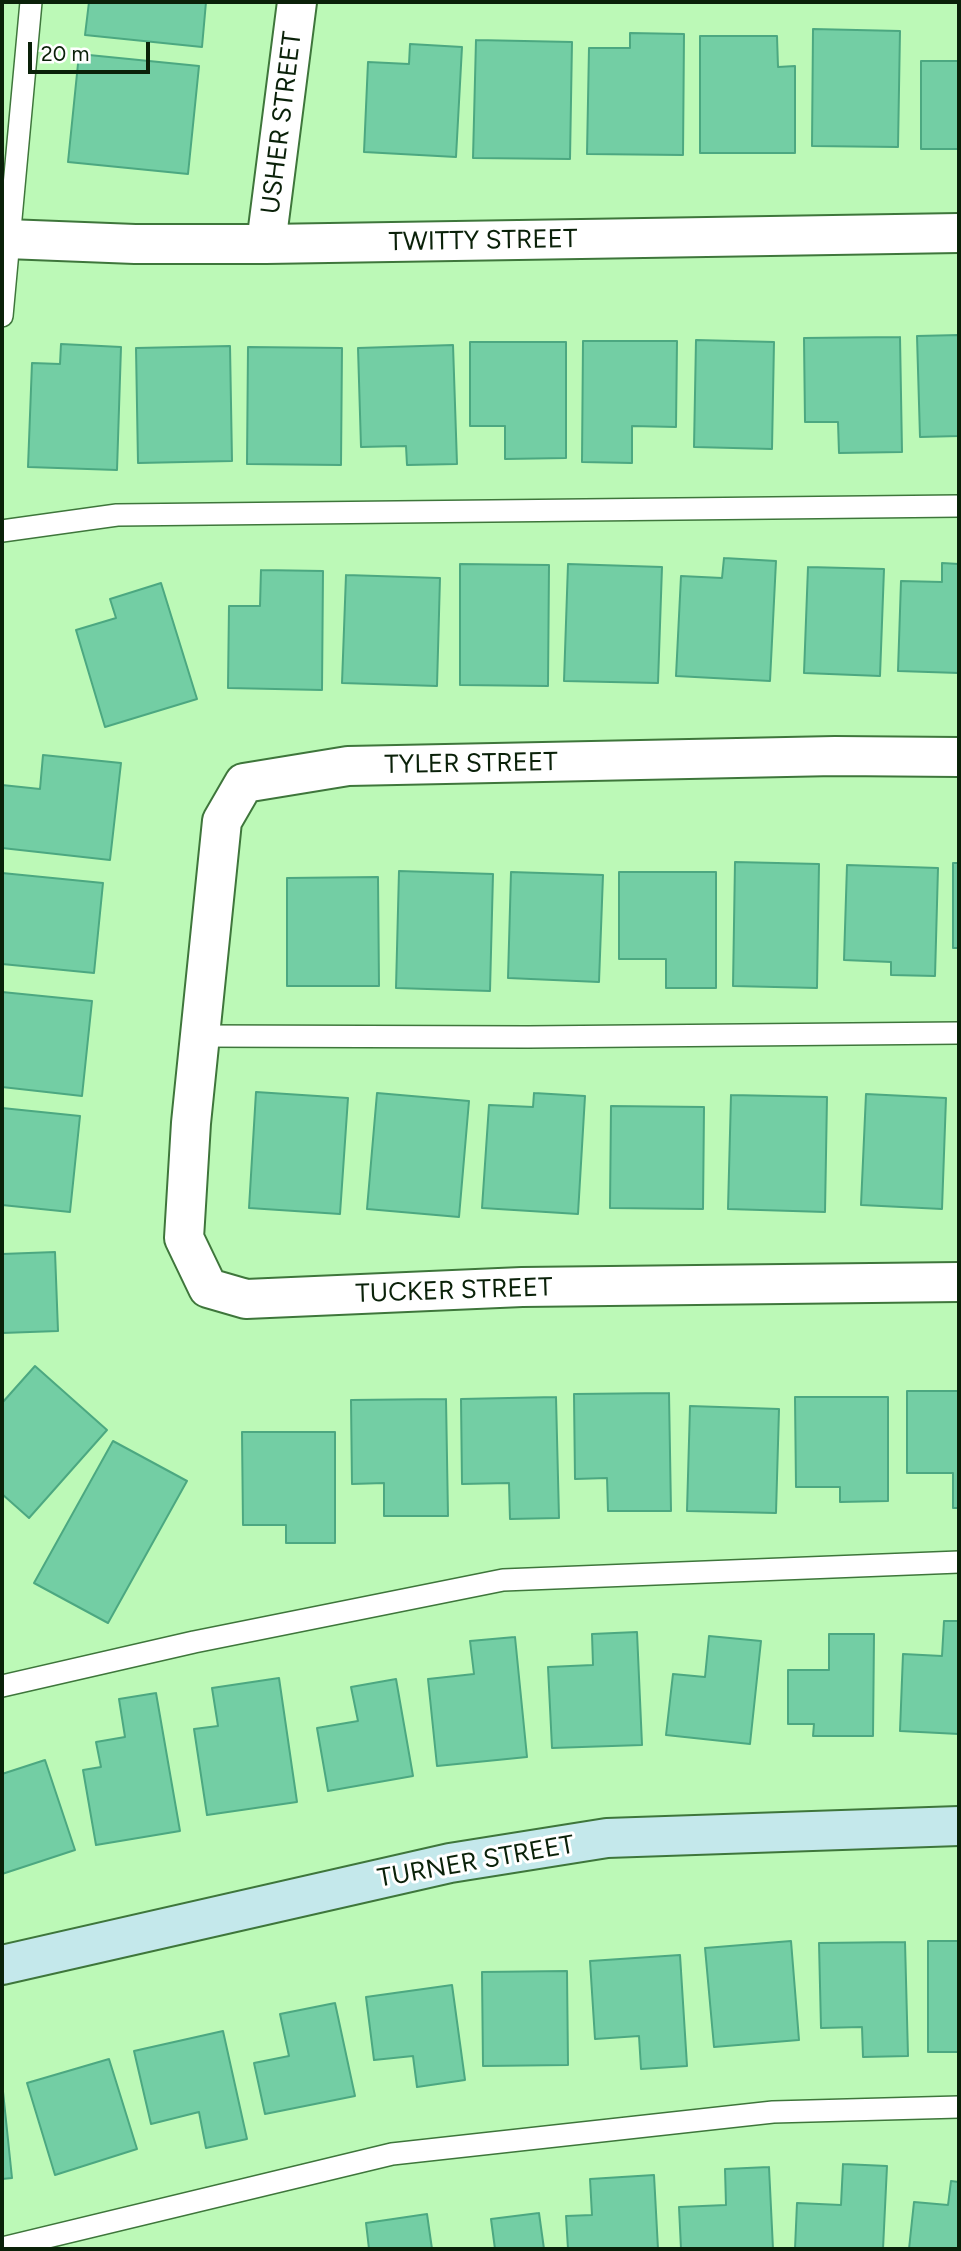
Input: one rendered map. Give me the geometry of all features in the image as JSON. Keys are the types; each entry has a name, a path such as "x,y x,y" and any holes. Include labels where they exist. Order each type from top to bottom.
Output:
{"street":[{"name":"USHER STREET","path":"266,244 297,2"},
{"name":"TWITTY STREET","path":"7,239 135,244 266,244 959,233"},
{"name":"TYLER STREET","path":"200,1036 222,821 244,783 348,766 821,756 959,757"},
{"name":"TUCKER STREET","path":"200,1036 184,1238 208,1288 246,1299 522,1287 959,1282"},
{"name":"TURNER STREET","path":"2,1965 141,1931 450,1863 607,1838 959,1826"}],"lane":[{"path":"2,316 7,239 31,2"},
{"path":"2,531 117,515 959,506"},
{"path":"200,1036 528,1037 959,1033"},
{"path":"2,1686 194,1642 503,1580 959,1562"},
{"path":"2,2248 392,2154 773,2112 959,2107"}],"building":[{"path":"89,2 206,2 202,47 85,35"},
{"path":"813,29 900,31 898,147 812,146"},
{"path":"630,33 684,34 683,155 587,154 589,48 630,48"},
{"path":"700,36 777,36 778,67 795,66 795,153 700,153"},
{"path":"476,40 572,42 570,159 473,158"},
{"path":"410,44 462,47 456,157 364,152 368,62 409,64"},
{"path":"79,54 199,66 188,174 68,162"},
{"path":"921,61 959,61 959,149 921,149"},
{"path":"959,335 959,436 920,437 917,336"},
{"path":"900,337 902,452 839,453 838,422 805,422 804,338"},
{"path":"696,340 774,342 772,449 694,447"},
{"path":"583,341 677,341 676,427 632,426 632,463 582,462"},
{"path":"470,342 566,342 566,458 505,459 505,426 470,426"},
{"path":"61,344 121,347 117,470 28,467 32,363 60,364"},
{"path":"453,345 457,464 407,465 406,446 361,447 358,348"},
{"path":"230,346 232,461 138,463 136,348"},
{"path":"248,347 342,348 341,465 247,464"},
{"path":"724,558 776,561 770,681 676,676 681,576 722,578"},
{"path":"942,563 959,564 959,673 898,671 901,581 942,582"},
{"path":"460,564 549,565 548,686 460,685"},
{"path":"568,564 662,567 658,683 564,681"},
{"path":"808,567 884,569 880,676 804,673"},
{"path":"261,570 323,571 322,690 228,688 229,606 260,606"},
{"path":"346,575 440,578 437,686 342,683"},
{"path":"161,583 197,699 105,727 76,630 116,618 110,599"},
{"path":"43,755 121,763 110,860 2,848 2,785 40,789"},
{"path":"735,862 819,864 817,988 733,986"},
{"path":"953,863 959,863 959,948 953,948"},
{"path":"847,865 938,868 935,976 891,975 891,962 844,960"},
{"path":"399,871 493,874 490,991 396,988"},
{"path":"511,872 603,875 599,982 508,978"},
{"path":"619,872 716,872 716,988 666,988 666,959 619,959"},
{"path":"2,873 103,883 94,973 2,964"},
{"path":"378,877 379,986 287,986 287,878"},
{"path":"2,992 92,1001 82,1096 2,1087"},
{"path":"256,1092 348,1098 340,1214 249,1208"},
{"path":"377,1093 469,1101 459,1217 367,1209"},
{"path":"534,1093 585,1096 578,1214 482,1208 489,1105 533,1107"},
{"path":"866,1094 946,1098 942,1209 861,1205"},
{"path":"731,1095 827,1097 825,1212 728,1209"},
{"path":"611,1106 704,1107 703,1209 610,1208"},
{"path":"2,1108 80,1116 70,1212 2,1205"},
{"path":"55,1252 58,1331 2,1333 2,1254"},
{"path":"35,1366 107,1430 29,1518 2,1494 2,1403"},
{"path":"907,1391 959,1391 959,1508 953,1508 953,1473 907,1473"},
{"path":"669,1393 671,1511 608,1511 607,1478 575,1479 574,1394"},
{"path":"556,1397 559,1518 510,1519 509,1483 462,1484 461,1399"},
{"path":"795,1397 888,1397 888,1501 840,1502 840,1487 796,1487"},
{"path":"446,1399 448,1516 384,1516 384,1483 352,1484 351,1400"},
{"path":"690,1406 779,1409 776,1513 687,1511"},
{"path":"242,1432 335,1432 335,1543 286,1543 286,1525 243,1525"},
{"path":"113,1441 187,1481 108,1623 34,1583"},
{"path":"944,1621 959,1621 959,1734 900,1731 903,1654 942,1656"},
{"path":"637,1632 642,1745 552,1748 548,1667 593,1665 592,1634"},
{"path":"829,1634 874,1634 873,1736 813,1736 814,1724 788,1724 788,1670 829,1670"},
{"path":"709,1636 761,1641 750,1744 666,1735 673,1674 705,1677"},
{"path":"515,1637 527,1757 437,1766 428,1679 474,1674 470,1641"},
{"path":"279,1678 297,1802 207,1815 194,1729 218,1726 212,1688"},
{"path":"396,1679 413,1776 328,1791 317,1728 358,1721 351,1687"},
{"path":"156,1693 180,1831 96,1845 83,1770 101,1767 96,1742 125,1737 119,1699"},
{"path":"45,1760 75,1850 2,1874 2,1774"},
{"path":"791,1941 799,2040 714,2047 705,1948"},
{"path":"928,1941 959,1941 959,2052 928,2052"},
{"path":"905,1942 908,2056 863,2057 862,2027 821,2028 819,1943"},
{"path":"680,1955 687,2066 641,2069 639,2036 595,2039 590,1961"},
{"path":"567,1971 568,2065 483,2066 482,1972"},
{"path":"452,1985 465,2080 417,2087 413,2056 374,2060 366,1997"},
{"path":"335,2003 355,2096 265,2114 254,2063 289,2056 280,2014"},
{"path":"223,2031 247,2139 206,2148 199,2112 151,2124 134,2051"},
{"path":"109,2059 137,2149 55,2175 27,2083"},
{"path":"2,2082 12,2178 2,2179"},
{"path":"843,2164 887,2166 883,2249 795,2249 797,2203 841,2205"},
{"path":"769,2167 773,2249 681,2249 679,2207 726,2205 725,2169"},
{"path":"654,2175 658,2249 568,2249 566,2216 592,2215 590,2179"},
{"path":"951,2181 959,2182 959,2249 909,2249 914,2202 948,2205"},
{"path":"539,2213 544,2249 495,2249 491,2219"},
{"path":"427,2214 432,2249 369,2249 366,2223"}]}
